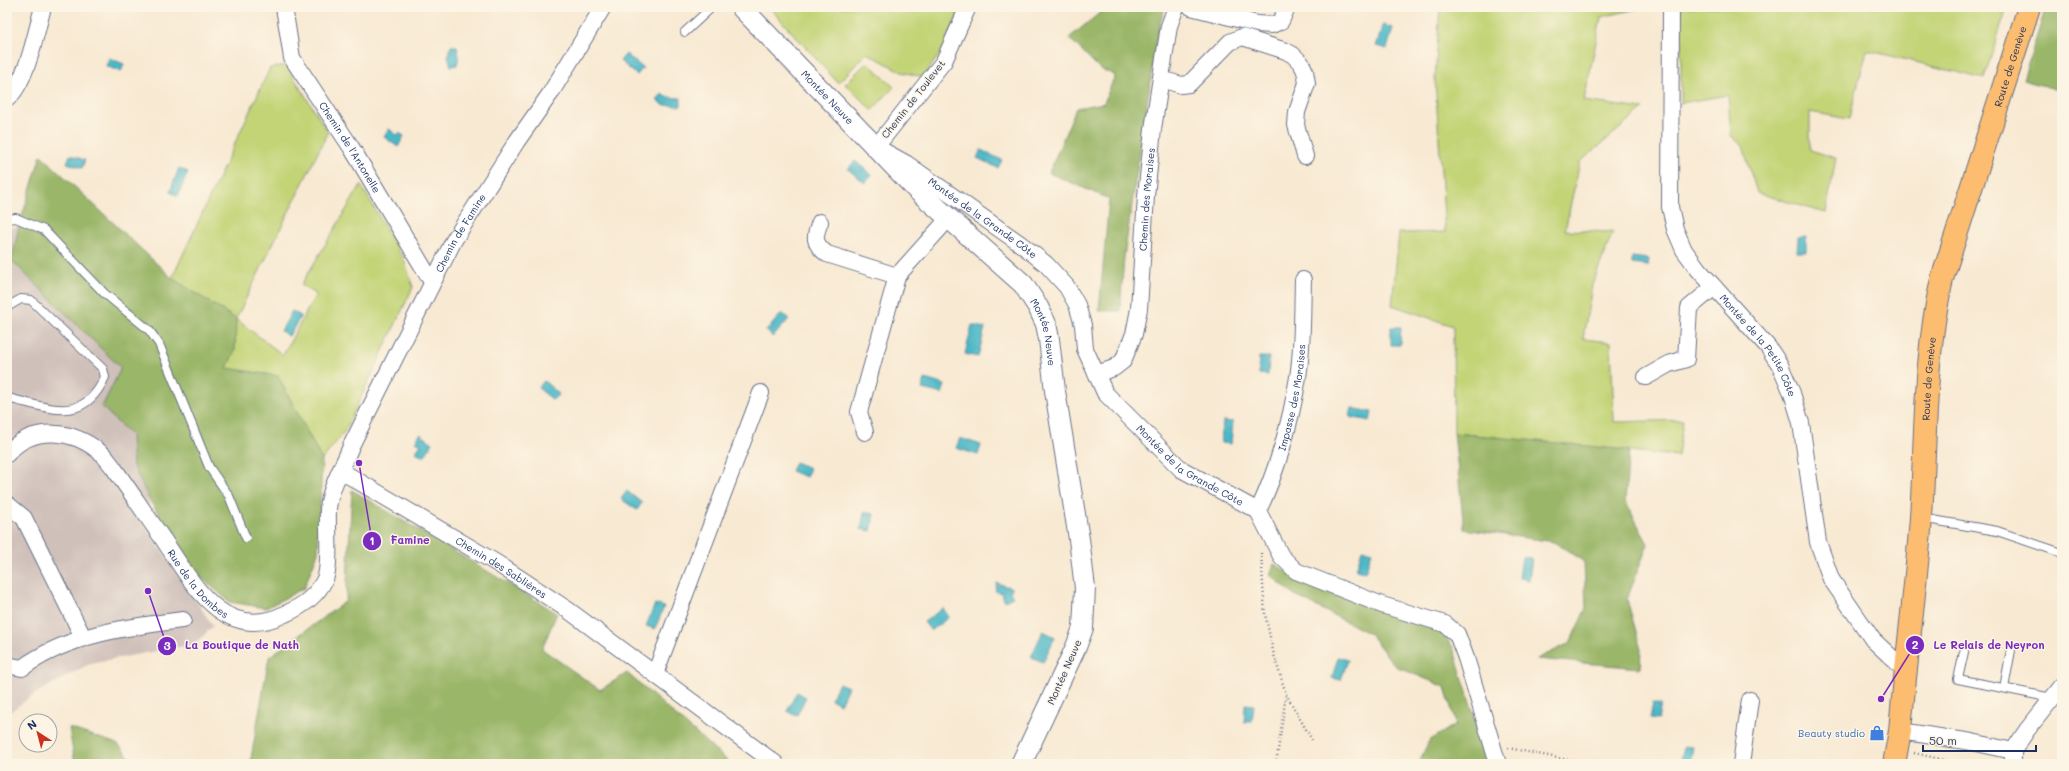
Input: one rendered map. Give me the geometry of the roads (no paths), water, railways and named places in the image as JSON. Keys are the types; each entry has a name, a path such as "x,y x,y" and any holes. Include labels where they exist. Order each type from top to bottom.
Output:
{"main road":[{"name":"Route de Genève","path":"1901,758 1900,731 1905,670 1921,518 1928,358 1935,309 1942,279 2029,7"}],"street":[{"path":"7,98 19,82 28,60 43,7"},
{"name":"Chemin de l'Antonelle","path":"284,7 292,58 355,153 432,282"},
{"name":"Chemin de Famine","path":"342,471 351,446 432,282 458,234 517,141 550,94 603,7"},
{"name":"Montée Neuve","path":"741,7 917,190 1023,284 1041,312 1049,339 1054,391 1079,539 1085,588 1083,628 1076,647 1021,764"},
{"name":"Chemin de Toulevet","path":"876,146 944,61 968,7"},
{"name":"Chemin des Moraises","path":"1098,379 1123,361 1134,334 1139,309 1146,196 1153,129 1170,26 1176,7"},
{"path":"1192,7 1257,24 1272,25 1281,20 1287,7"},
{"name":"Montée de la Petite Côte","path":"1671,7 1670,208 1675,229 1684,250 1714,287 1768,347 1780,365 1792,393 1801,423 1818,542 1831,579 1873,640 1905,670"},
{"path":"1161,80 1181,85 1189,84 1230,42 1242,37 1286,51 1301,63 1305,71 1307,83 1297,112 1296,125 1305,156"},
{"name":"Montée de la Grande Côte","path":"876,146 907,164 1022,245 1046,264 1067,287 1077,305 1083,325 1085,350 1105,393 1181,469 1258,511"},
{"path":"865,432 859,412 897,276 949,218"},
{"path":"820,222 815,234 816,241 818,247 827,254 897,276"},
{"name":"Impasse des Moraises","path":"1258,511 1272,482 1298,377 1301,342 1302,280"},
{"path":"1646,377 1669,364 1686,358 1689,308 1714,287"},
{"path":"655,674 761,393"},
{"name":"Rue de la Dombes","path":"7,454 13,447 29,437 56,433 75,438 101,452 113,467 190,580 208,602 232,617 255,624 277,618 294,610 310,599 320,587 325,577 328,507 334,484 342,471"},
{"name":"Chemin des Sablières","path":"342,471 498,564 568,610 604,635 776,764"},
{"path":"7,504 24,518 83,637"},
{"path":"1258,511 1281,556 1296,571 1382,605 1445,624 1457,634 1466,658 1498,764"},
{"path":"7,665 22,668 54,648 83,637 183,620"},
{"path":"1900,731 1972,742 2013,758 2027,730 2057,692"},
{"path":"1742,764 1750,700"}],"lane":[{"path":"685,32 712,7"},
{"path":"7,219 16,218 44,230 104,293 149,330 161,350 201,448 210,467 229,496 246,538"},
{"path":"7,307 21,299 32,300 103,369 105,377 98,391 87,403 74,409 56,409 7,398"},
{"path":"1921,518 1997,531 2062,553"},
{"path":"2004,688 2012,650"},
{"path":"1964,652 1958,678 2004,688 2057,692"}],"water":[{"path":"1383,25 1393,28 1387,49 1376,46"},
{"path":"451,46 457,46 459,56 457,65 451,66 448,56"},
{"path":"626,54 643,68 637,75 620,61"},
{"path":"109,58 124,64 121,72 106,66"},
{"path":"662,94 666,97 681,98 681,106 663,105 657,100"},
{"path":"389,129 397,135 399,133 404,136 398,147 384,137"},
{"path":"981,150 1002,160 998,168 977,158"},
{"path":"70,155 85,160 82,168 67,163"},
{"path":"855,161 872,175 865,183 848,169"},
{"path":"179,168 188,172 178,196 170,192"},
{"path":"1798,237 1806,237 1806,252 1797,252"},
{"path":"1632,257 1649,259 1648,266 1632,264"},
{"path":"292,311 301,316 289,336 281,331"},
{"path":"782,313 789,319 773,337 766,331"},
{"path":"972,325 985,328 978,357 965,354"},
{"path":"1391,327 1401,327 1400,345 1391,345"},
{"path":"1259,357 1269,357 1268,375 1259,374"},
{"path":"925,379 945,385 942,394 922,389"},
{"path":"544,381 559,394 553,400 538,388"},
{"path":"1352,408 1372,412 1370,421 1350,417"},
{"path":"1223,421 1233,422 1231,444 1221,443"},
{"path":"420,434 433,443 424,457 416,452 421,444 416,441"},
{"path":"960,438 981,445 978,455 956,448"},
{"path":"795,462 810,468 806,477 791,471"},
{"path":"627,491 642,503 637,510 621,499"},
{"path":"864,512 874,514 871,531 861,529"},
{"path":"1362,549 1372,552 1365,572 1356,570"},
{"path":"1522,557 1532,558 1529,580 1519,578"},
{"path":"997,583 1012,588 1010,592 1013,597 1005,601 1001,593 995,591"},
{"path":"655,604 664,607 655,629 646,626"},
{"path":"943,608 949,617 931,631 924,622"},
{"path":"1043,631 1055,637 1043,662 1031,657"},
{"path":"1338,657 1348,660 1341,680 1332,678"},
{"path":"839,683 848,687 840,704 831,699"},
{"path":"797,692 806,697 797,715 787,711"},
{"path":"1653,703 1661,705 1658,720 1650,719"},
{"path":"1245,704 1254,705 1252,722 1244,722"},
{"path":"1684,746 1693,747 1690,764 1680,764"}],"place":[{"name":"Famine","path":"359,463"},
{"name":"La Boutique de Nath","path":"148,591"},
{"name":"Le Relais de Neyron","path":"1881,699"},
{"name":"Beauty studio","path":"1877,733"}]}
